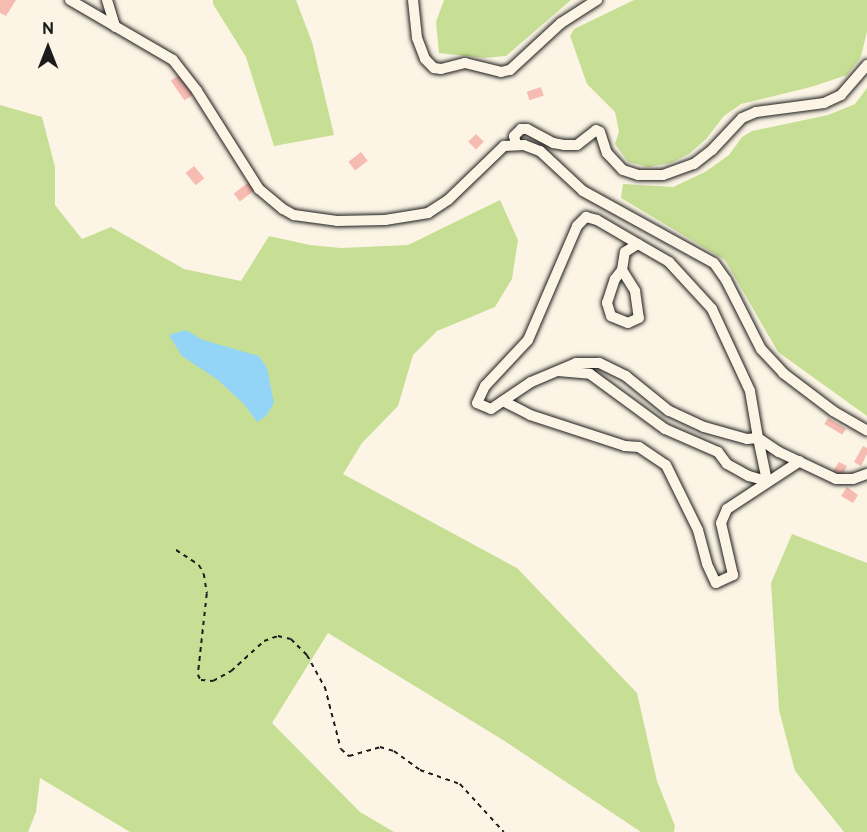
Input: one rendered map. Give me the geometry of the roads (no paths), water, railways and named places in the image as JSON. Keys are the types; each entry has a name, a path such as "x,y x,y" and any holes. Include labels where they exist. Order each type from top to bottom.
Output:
{"street":[{"path":"70,0 173,60 197,91 260,189 283,209 294,214 337,221 385,220 428,213 448,200 504,146 516,144 540,151 583,191 714,263 726,280 761,349 783,374 833,411 867,432"},
{"path":"107,0 115,27"},
{"path":"413,0 417,38 425,59 434,68 441,69 465,63 501,72 510,70 561,23 597,0"},
{"path":"516,144 514,136 521,129 564,145 577,145 596,130 600,132 606,153 614,164 638,175 663,175 694,164 712,150 742,118 756,112 824,103 841,95 867,65"},
{"path":"767,481 758,438 750,391 712,309 669,262 597,220 586,217 577,226 528,340 485,386 477,403 491,409 531,382 558,370 576,363 599,363 626,376 669,411 704,427 747,439 758,438 779,452 836,479 853,479 867,474"},
{"path":"622,270 635,291 639,318 628,323 611,316 607,303 615,279 622,270 625,252 638,244"},
{"path":"558,370 590,374 665,429 718,452 727,464 749,476 767,481"},
{"path":"503,401 531,415 618,443 639,447 666,465 698,530 707,564 716,583 733,575 721,523 728,509 800,461"}],"water":[{"path":"186,330 203,340 259,356 267,368 274,403 266,416 257,422 244,404 218,380 182,356 169,335"}]}
